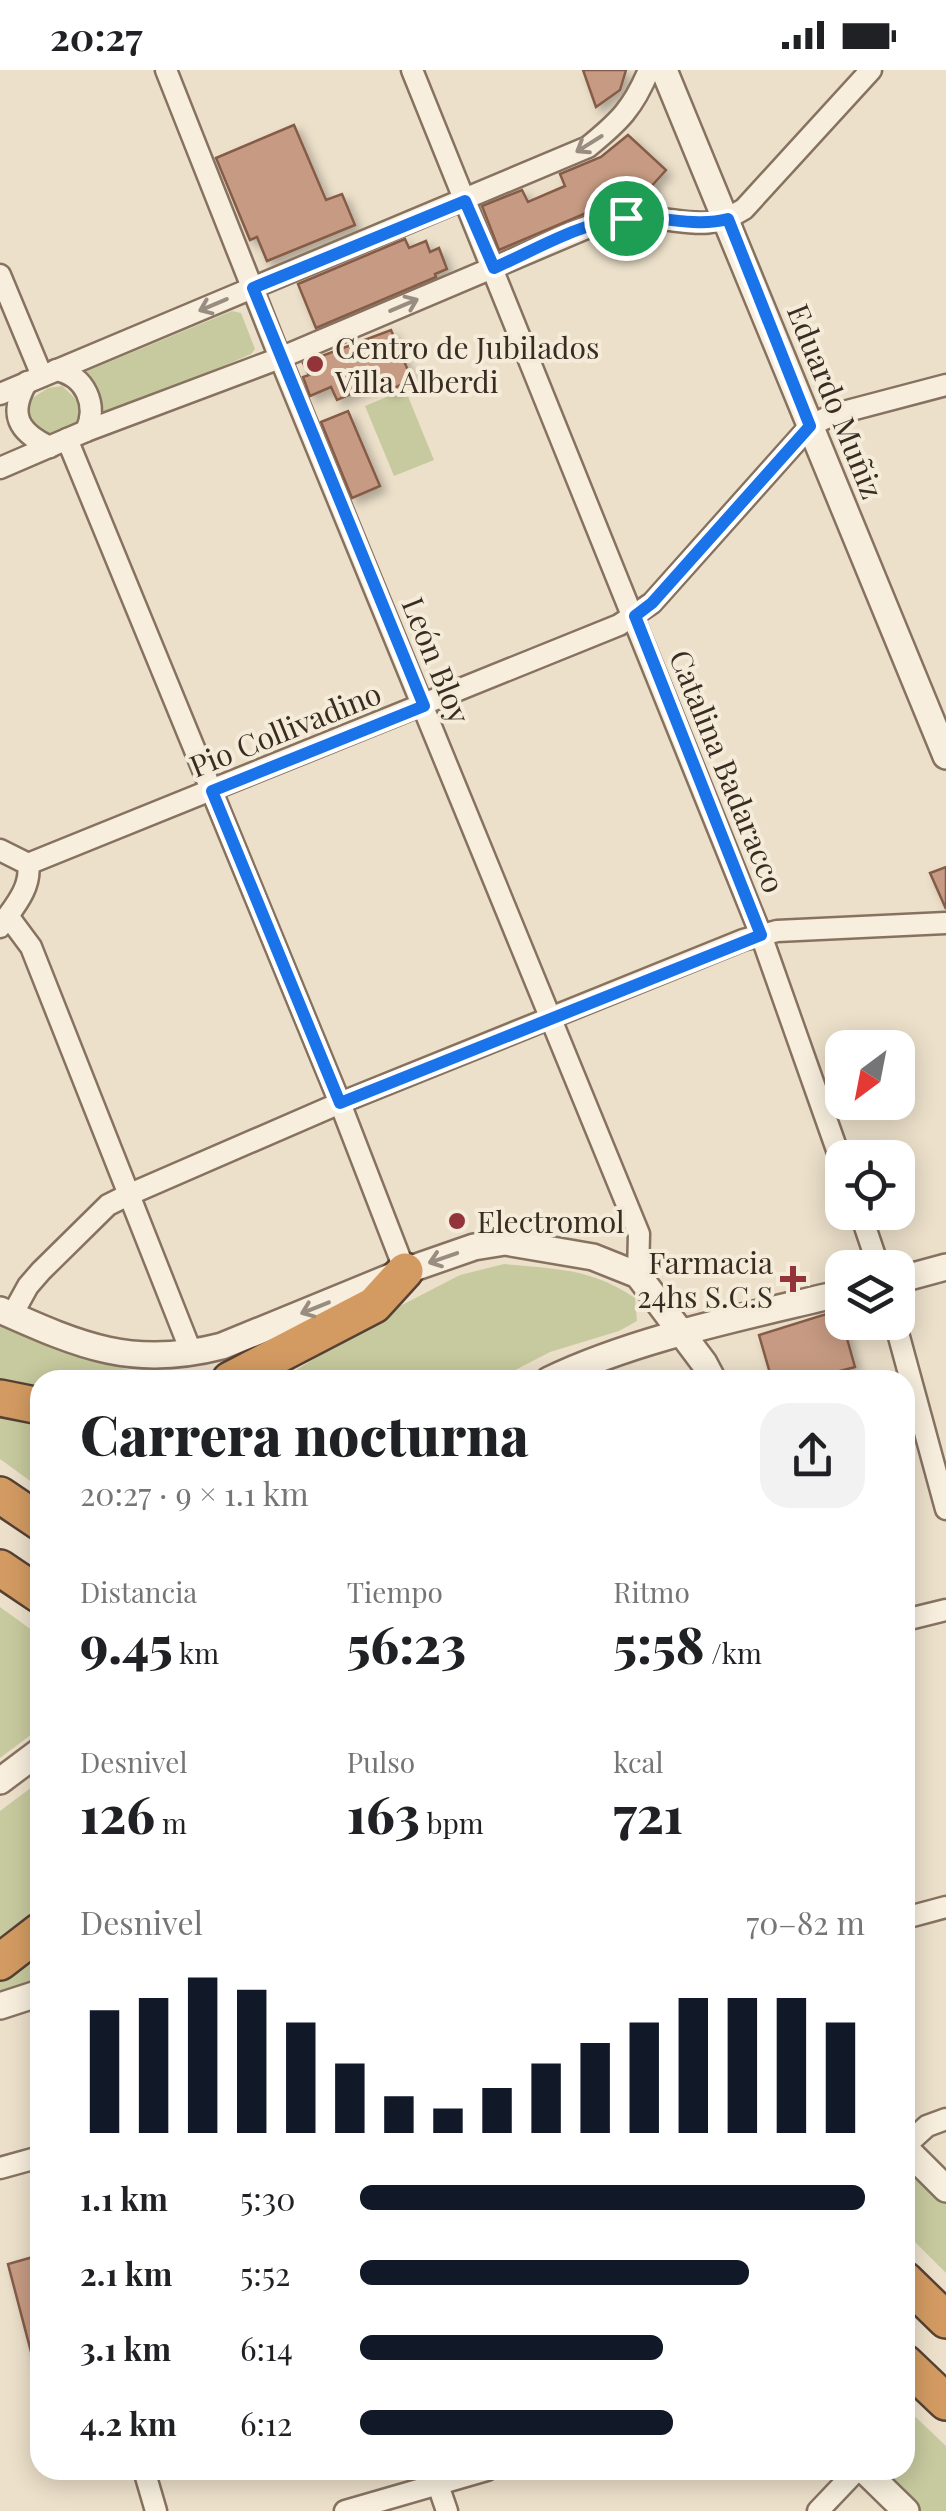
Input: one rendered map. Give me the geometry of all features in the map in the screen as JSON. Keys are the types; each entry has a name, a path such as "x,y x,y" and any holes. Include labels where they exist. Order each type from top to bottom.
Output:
{"highway":[{"path":"250,1370 374,1305 405,1271"},
{"path":"0,1398 30,1404"},
{"path":"0,1495 30,1515"},
{"path":"0,1568 30,1588"},
{"path":"0,1962 30,1939"},
{"path":"915,2290 946,2320"},
{"path":"915,2372 946,2402"}],"street":[{"name":"León Bloy","path":"166,70 638,1234 638,1275"},
{"name":"Catalina Badaracco","path":"412,70 761,935 834,1140"},
{"path":"0,394 588,147 622,120 649,70"},
{"name":"Eduardo Muñiz","path":"664,70 943,740"},
{"path":"0,468 280,358 596,224 626,218 706,225 728,219 744,209 870,70"},
{"path":"0,275 42,376"},
{"path":"42,376 74,377 90,399 91,420 68,439 27,433 17,416 17,404 42,376"},
{"name":"Pio Collivadino","path":"28,864 424,706 635,616 652,603 810,426 832,415 946,385"},
{"path":"68,439 405,1271"},
{"path":"0,850 28,864 28,885 4,922 31,947 192,1354"},
{"path":"708,1370 638,1275 580,1254 505,1242 474,1247 405,1271 222,1346 192,1354 153,1358 115,1352 72,1340 6,1313 41,1271 108,1205 340,1103 761,935 946,923"},
{"path":"915,1275 946,1267"},
{"path":"573,1370 617,1352 825,1298"},
{"path":"900,1340 908,1370"},
{"path":"915,1395 946,1509"},
{"path":"915,1618 946,1610"},
{"path":"0,1781 30,1758"},
{"path":"915,1915 946,1907"},
{"path":"0,2006 30,1996"},
{"path":"915,2137 927,2126 946,2119"},
{"path":"915,2156 946,2189"},
{"path":"0,2168 30,2160"},
{"path":"147,2480 156,2511"},
{"path":"345,2511 452,2480"},
{"path":"818,2511 851,2480"},
{"path":"872,2480 906,2511"},
{"path":"438,2484 447,2511"}],"green space":[{"path":"232,311 241,313 255,349 251,354 101,420 80,374"},
{"path":"62,386 77,400 81,416 76,426 42,434 25,418 28,401 48,388"},
{"path":"405,389 434,460 394,476 365,406"},
{"path":"504,1264 588,1275 635,1298 637,1321 619,1331 550,1352 515,1370 296,1370 400,1306 460,1275"},
{"path":"0,1322 41,1341 129,1370 30,1370 30,1391 0,1386"},
{"path":"0,1412 30,1420 30,1481 0,1459"},
{"path":"0,1607 30,1629 30,1736 0,1758"},
{"path":"30,1788 30,1930 0,1952 0,1811"},
{"path":"30,1957 30,1989 0,1998 0,1980"},
{"path":"915,2173 946,2202 946,2273 915,2242"},
{"path":"915,2417 946,2446 946,2511 918,2511 886,2480 915,2480"}],"building":[{"path":"583,70 626,70 620,90 596,107"},
{"path":"294,125 326,200 342,194 355,225 267,261 257,237 250,240 216,158"},
{"path":"628,135 666,170 640,199 591,211 499,250 482,206 522,190 528,202 565,186 560,174 601,157"},
{"path":"405,239 409,248 426,241 430,252 439,248 447,269 316,328 298,284"},
{"path":"391,330 412,380 387,391 383,381 337,400 331,387 310,396 303,377 309,375 303,363"},
{"path":"348,411 380,486 352,498 321,422"},
{"path":"946,867 946,909 930,873"},
{"path":"825,1314 825,1340 847,1340 855,1367 844,1370 769,1370 759,1335"},
{"path":"30,2258 30,2348 8,2264"}],"place":[{"name":"Centro de Jubilados Villa Alberdi","path":"315,364"},
{"name":"Electromol","path":"457,1221"},
{"name":"Farmacia 24hs S.C.S","path":"793,1279"}],"route":[{"path":"465,201 494,268 596,224 626,218 706,225 728,219 810,426 652,603 635,616 761,935 340,1103 212,791 424,706 253,288 465,201"}]}
